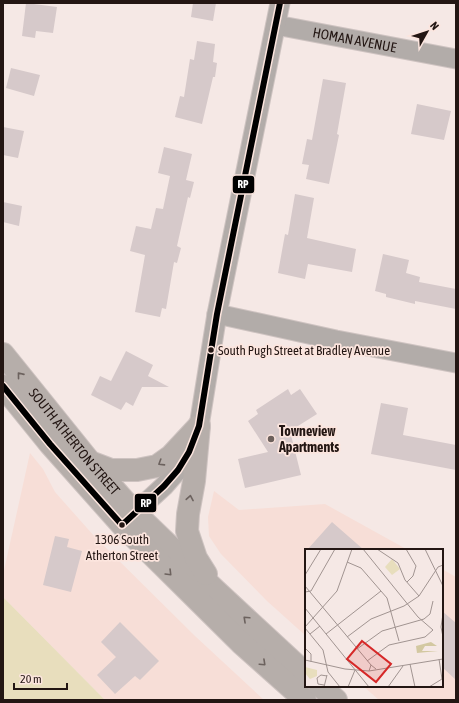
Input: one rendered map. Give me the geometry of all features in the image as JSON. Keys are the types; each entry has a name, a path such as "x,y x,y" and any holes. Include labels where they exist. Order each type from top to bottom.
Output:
{"main road":[{"name":"SOUTH ATHERTON STREET","path":"3,354 90,462 129,519 241,643 304,700"},
{"name":"SOUTH ATHERTON STREET","path":"3,386 50,444 129,519 215,590 305,673"},
{"path":"90,462 111,470 136,470 156,466 171,456 199,426"},
{"path":"199,426 187,531 196,558 215,590"},
{"path":"321,687 336,700"}],"street":[{"path":"129,519 164,486 178,470 189,452 199,426 216,314 280,3"},
{"name":"HOMAN AVENUE","path":"276,25 456,60"},
{"path":"216,314 336,340 456,363"}],"shaded area":[{"path":"30,453 43,469 55,492 95,537 195,636 264,700 105,700 3,597 3,575"},
{"path":"214,491 239,510 325,504 406,549 305,549 305,635 267,601 221,554 209,536 208,517"},
{"path":"443,570 456,577 456,700 379,700 364,687 443,687"},
{"path":"3,597 105,700 3,700"}],"building":[{"path":"26,3 57,7 53,33 36,31 35,38 22,36"},
{"path":"193,3 216,3 213,21 191,17"},
{"path":"197,41 215,44 213,62 217,63 215,77 213,77 202,124 175,117 180,96 184,97 190,59 194,60"},
{"path":"11,68 40,75 34,96 6,88"},
{"path":"323,79 346,83 337,134 339,135 329,184 306,179 309,165 302,164 307,139 312,140"},
{"path":"417,104 451,111 444,140 411,134"},
{"path":"3,127 24,131 18,158 3,155"},
{"path":"164,147 192,154 186,180 194,182 190,198 188,197 177,246 181,248 177,263 174,262 166,309 162,308 160,317 135,312 145,255 130,251 136,226 151,229 156,208 163,209 170,176 158,173"},
{"path":"295,194 314,198 307,238 356,249 352,272 308,264 305,279 278,273 285,234 288,235"},
{"path":"3,202 22,206 19,226 3,222"},
{"path":"383,254 409,260 406,273 420,277 419,282 456,289 456,309 415,301 415,304 386,297 386,294 375,291"},
{"path":"126,351 153,365 148,376 169,387 142,387 133,406 126,402 121,410 91,395 100,376 111,381"},
{"name":"Towneview Apartments","path":"288,389 291,395 300,389 317,414 290,431 301,475 245,488 238,459 268,452 248,421 258,414 256,410"},
{"path":"381,403 408,408 403,435 456,445 456,470 371,454"},
{"path":"332,522 363,549 308,549"},
{"path":"55,536 69,539 67,547 82,551 71,592 43,585"},
{"path":"443,612 456,623 456,680 443,668"},
{"path":"120,622 159,661 140,680 135,676 115,694 97,675 116,657 101,642"}],"transit line":[{"name":"RP","path":"3,386 50,444 122,525 164,486 178,470 189,452 199,426 217,314 280,3"}],"place":[{"name":"South Pugh Street at Bradley Avenue","path":"211,350"},
{"name":"Towneview Apartments","path":"271,439"},
{"name":"1306 South Atherton Street","path":"122,525"}]}
